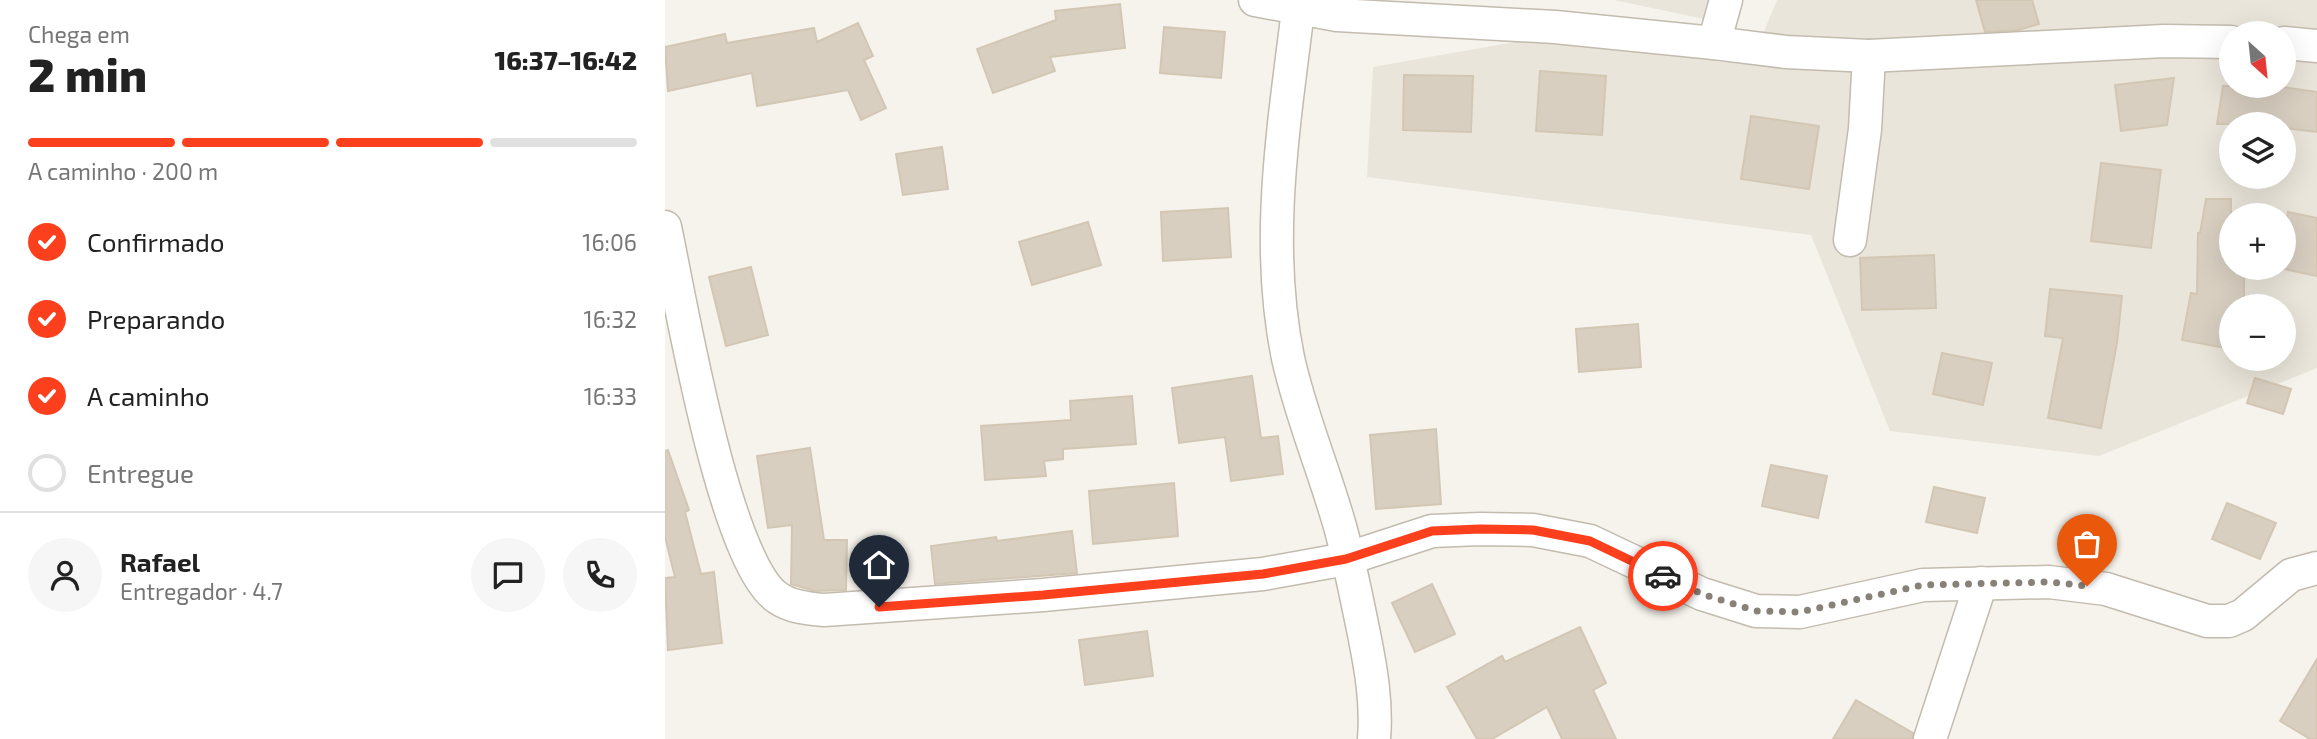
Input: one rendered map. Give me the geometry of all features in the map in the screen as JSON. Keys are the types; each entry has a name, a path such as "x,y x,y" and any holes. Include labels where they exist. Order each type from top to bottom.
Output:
{"street":[{"path":"1255,0 1298,10 1337,7 1786,52 1869,56 2097,44 2219,43"},
{"path":"1714,43 1726,0"},
{"path":"1298,10 1276,213 1278,285 1297,397 1341,530 1373,683 1376,717 1374,739"},
{"path":"2296,44 2317,46"},
{"path":"1850,240 1865,129 1869,56"},
{"path":"665,227 719,472 745,549 761,580 776,598 799,607 838,610 1043,595 1263,574 1346,559 1432,531 1533,530 1590,541 1702,594 1756,611 1800,612 1923,585 2049,582 2106,589 2207,621 2229,621 2243,615 2291,575 2317,568"},
{"path":"1930,739 1981,583"}],"shaded area":[{"path":"1614,0 1716,0 1704,19"},
{"path":"1777,0 2317,0 2317,368 2099,456 1890,431 1811,235 1367,177 1373,67 1549,36 1753,58"}],"building":[{"path":"1976,0 2032,0 2039,24 2018,30 1985,32"},
{"path":"1120,4 1125,48 1050,57 1055,71 993,93 977,49 1056,20 1055,11"},
{"path":"858,23 873,56 864,60 886,108 861,120 848,90 757,106 752,73 668,91 665,47 725,34 727,43 814,28 817,42"},
{"path":"1164,27 1225,32 1221,78 1160,73"},
{"path":"1540,71 1606,76 1602,135 1536,131"},
{"path":"1404,75 1473,76 1471,132 1403,130"},
{"path":"2174,78 2167,125 2121,131 2115,85"},
{"path":"2296,89 2317,92 2317,132 2296,129 2296,112 2219,112 2217,124 2221,98 2296,98"},
{"path":"1751,116 1819,126 1809,189 1741,179"},
{"path":"942,147 948,189 903,195 896,154"},
{"path":"2101,163 2161,170 2151,248 2091,241"},
{"path":"2206,199 2231,199 2231,203 2219,203 2219,280 2244,280 2244,294 2219,294 2219,347 2182,340 2191,293 2197,294 2200,233"},
{"path":"1228,208 1231,257 1163,261 1161,212"},
{"path":"2296,214 2317,218 2317,276 2296,272"},
{"path":"1088,222 1101,265 1032,285 1019,242"},
{"path":"1934,255 1936,308 1862,310 1860,258"},
{"path":"751,267 768,335 726,346 709,277"},
{"path":"2050,289 2122,296 2117,343 2101,428 2048,418 2063,338 2045,336"},
{"path":"1638,324 1641,367 1579,372 1576,329"},
{"path":"1942,353 1992,363 1983,405 1933,394"},
{"path":"1252,376 1261,438 1278,436 1283,474 1231,481 1225,437 1179,443 1172,388"},
{"path":"2255,378 2291,389 2283,414 2247,403"},
{"path":"1132,396 1136,444 1063,449 1063,459 1044,461 1046,476 985,480 981,426 1071,420 1070,401"},
{"path":"1436,429 1441,504 1376,509 1370,435"},
{"path":"810,448 824,540 847,540 846,590 814,591 791,584 792,525 768,528 757,456"},
{"path":"668,450 689,510 685,512 701,574 714,572 722,643 668,650 665,578 675,577 665,537 665,451"},
{"path":"1771,465 1827,476 1818,518 1762,506"},
{"path":"1174,483 1178,536 1093,544 1089,491"},
{"path":"1934,487 1985,498 1977,533 1926,522"},
{"path":"2227,503 2276,523 2260,559 2212,539"},
{"path":"1072,531 1077,573 935,584 931,546"},
{"path":"1432,584 1455,634 1415,652 1392,603"},
{"path":"1580,627 1606,683 1593,690 1616,739 1562,739 1547,707 1492,739 1477,739 1447,687 1502,656 1505,662"},
{"path":"1147,631 1153,676 1085,685 1079,640"},
{"path":"2317,659 2317,739 2310,739 2280,721"},
{"path":"1856,700 1913,733 1912,739 1833,739"}],"way so far":[{"path":"1663,576 1702,594 1756,611 1800,612 1923,585 2049,582 2087,586"}],"route":[{"path":"879,607 1263,574 1346,559 1432,531 1480,529 1533,530 1590,541 1663,576"}]}
